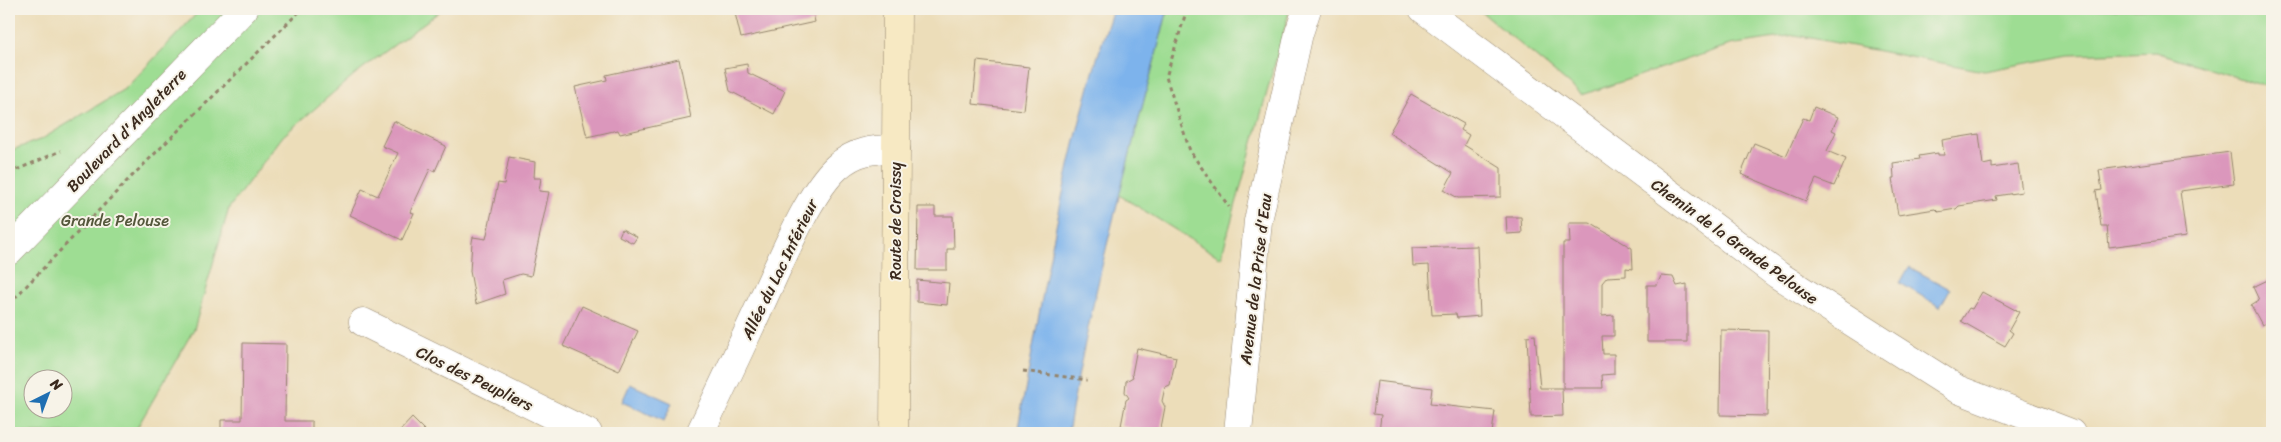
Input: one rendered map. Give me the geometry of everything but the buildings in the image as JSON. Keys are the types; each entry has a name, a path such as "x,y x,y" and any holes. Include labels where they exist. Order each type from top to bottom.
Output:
{"main road":[{"name":"Route de Croissy","path":"894,433 897,9"}],"street":[{"name":"Boulevard d'Angleterre","path":"9,251 244,9"},
{"name":"Avenue de la Prise d'Eau","path":"1238,433 1258,221 1298,33 1307,9"},
{"name":"Chemin de la Grande Pelouse","path":"1423,9 1778,275 1957,389 2071,433"},
{"name":"Allée du Lac Inférieur","path":"700,433 793,236 822,186 836,168 856,153 872,148 896,149"},
{"name":"Clos des Peupliers","path":"362,322 588,433"}],"path":[{"path":"9,304 126,181 302,9"},
{"path":"1187,9 1166,77 1190,151 1256,245"},
{"path":"1023,370 1087,380"}],"green space":[{"name":"Grande Pelouse","path":"201,9 443,9 355,74 283,136 229,208 194,329 134,433 9,433 9,151 42,139 126,88"},
{"path":"1168,9 1290,9 1221,258 1119,195"},
{"path":"1478,9 2272,9 2272,87 2156,52 2071,55 1984,71 1795,35 1730,45 1582,95"}],"water":[{"path":"1113,9 1168,9 1100,273 1068,433 1017,433 1069,166 1096,60"},
{"path":"1909,267 1950,289 1940,307 1900,283"},
{"path":"630,384 672,403 664,421 622,402"}]}
